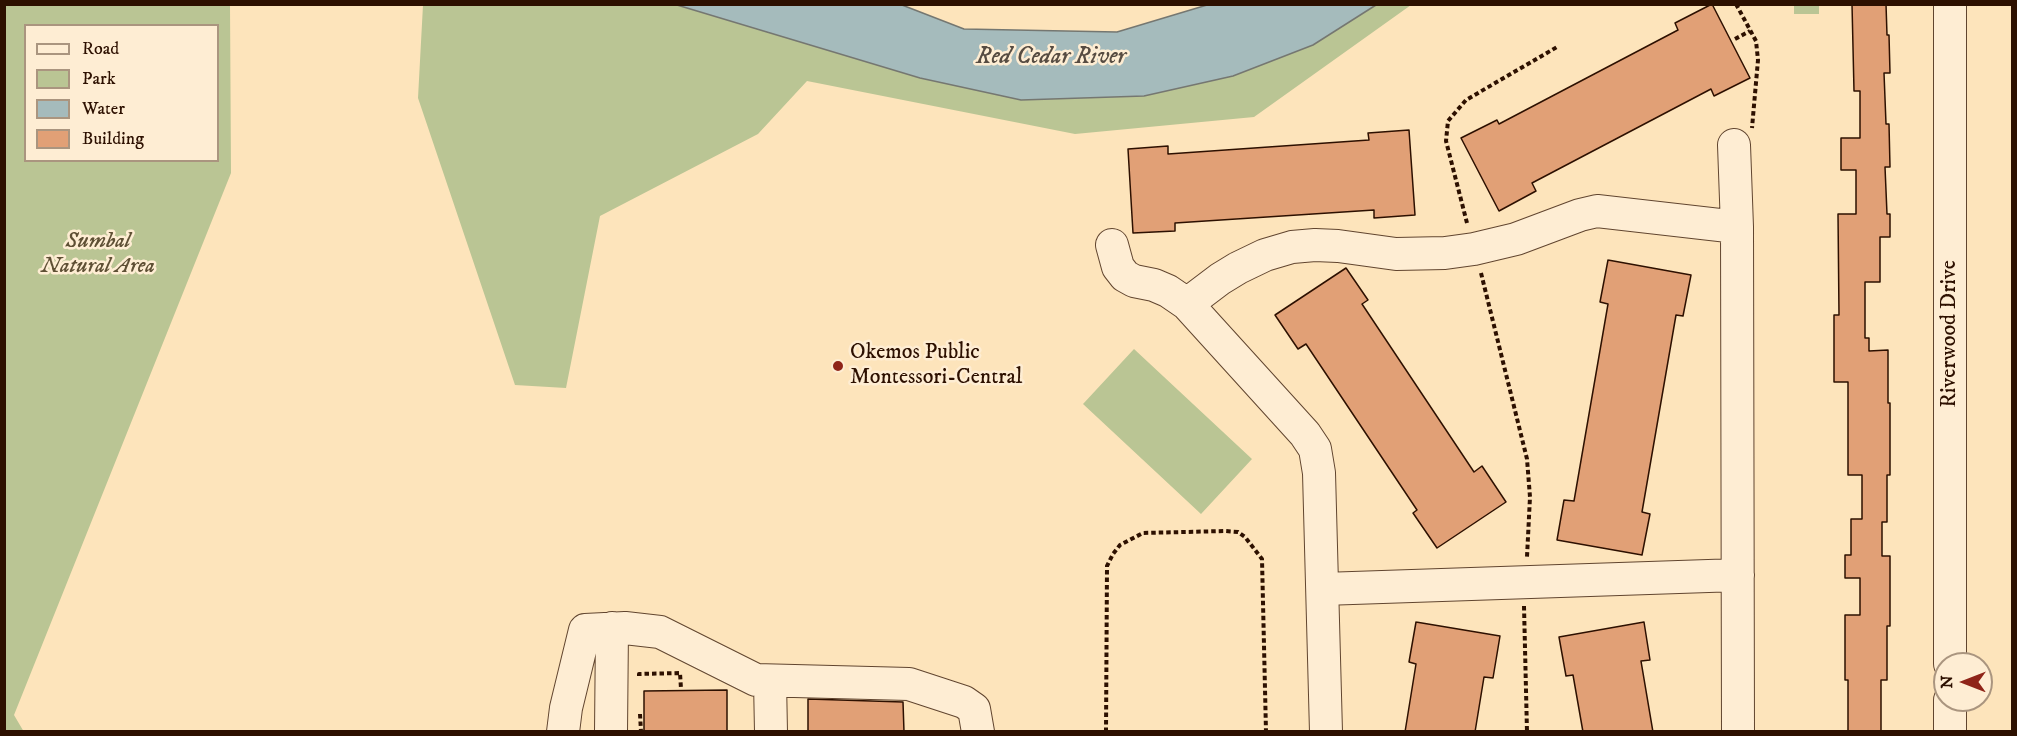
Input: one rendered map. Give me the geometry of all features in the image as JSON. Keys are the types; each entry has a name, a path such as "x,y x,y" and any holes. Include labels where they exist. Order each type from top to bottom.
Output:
{"street":[{"name":"Riverwood Drive","path":"1950,4 1950,652"},
{"path":"1734,145 1737,227 1738,732"},
{"path":"1187,304 1238,268 1264,255 1292,247 1338,246 1377,253 1406,255 1445,253 1516,239 1580,215 1597,212 1737,227"},
{"path":"1112,245 1118,267 1129,279 1168,291 1187,304 1315,449 1319,473 1326,732"},
{"path":"1323,590 1738,574"},
{"path":"611,732 612,628"},
{"path":"563,732 566,708 585,630 625,628 660,632 756,681 909,684 964,702 974,709 978,732"},
{"path":"770,681 771,732"},
{"path":"1950,712 1950,732"}],"path":[{"path":"1734,145 1753,127 1758,60 1756,41 1736,4"},
{"path":"1736,39 1750,31"},
{"path":"1527,732 1525,583 1530,497 1527,459 1492,310 1446,141 1448,121 1466,100 1557,47"},
{"path":"1106,732 1107,566 1113,554 1120,545 1143,533 1225,531 1238,532 1245,537 1262,559 1266,732"},
{"path":"639,686 639,674 680,673 681,689"},
{"path":"640,709 641,732"}],"green space":[{"name":"Sumbal Natural Area","path":"4,5 230,5 231,173 14,715 24,732 4,731"},
{"path":"423,5 677,5 920,78 1021,100 1144,96 1233,76 1313,45 1376,5 1411,5 1254,117 1075,134 807,81 758,134 600,216 566,388 515,385 418,98"},
{"path":"1794,5 1819,5 1819,14 1794,14"},
{"path":"1134,349 1252,459 1201,514 1083,404"}],"water":[{"name":"Red Cedar River","path":"677,5 902,5 964,29 1117,32 1207,5 1376,5 1313,45 1233,76 1144,96 1021,100 920,78"}],"building":[{"path":"1712,4 1750,78 1714,96 1711,89 1532,183 1536,191 1499,211 1461,138 1497,120 1499,124 1678,30 1675,23"},
{"path":"1852,4 1886,4 1887,35 1889,35 1890,73 1884,73 1886,124 1889,124 1890,167 1885,167 1890,237 1880,237 1880,282 1865,282 1865,338 1869,338 1869,351 1888,350 1888,403 1890,403 1890,475 1887,475 1887,522 1882,522 1882,556 1890,556 1890,626 1887,626 1887,680 1881,680 1881,732 1848,732 1848,680 1845,680 1845,615 1860,615 1860,578 1845,578 1845,555 1851,555 1851,519 1862,519 1862,475 1848,475 1848,382 1834,382 1834,315 1839,315 1838,214 1856,214 1856,170 1841,170 1841,138 1860,138 1860,91 1854,91"},
{"path":"1409,130 1415,215 1374,218 1374,210 1175,223 1175,231 1133,233 1128,149 1168,146 1168,154 1369,140 1368,133"},
{"path":"1608,260 1691,275 1683,316 1676,315 1642,512 1650,514 1642,555 1557,540 1564,500 1574,501 1608,304 1600,302"},
{"path":"1346,268 1368,300 1362,304 1474,472 1482,466 1506,502 1437,548 1413,513 1417,510 1306,344 1298,349 1275,315"},
{"path":"1416,622 1500,636 1493,678 1484,677 1475,732 1405,732 1416,664 1409,662"},
{"path":"1644,622 1650,660 1641,661 1653,732 1583,732 1573,675 1566,676 1559,637"},
{"path":"727,690 727,732 644,732 644,691"},
{"path":"808,699 903,702 904,732 808,732"}],"place":[{"name":"Okemos Public Montessori-Central","path":"838,366"}]}
